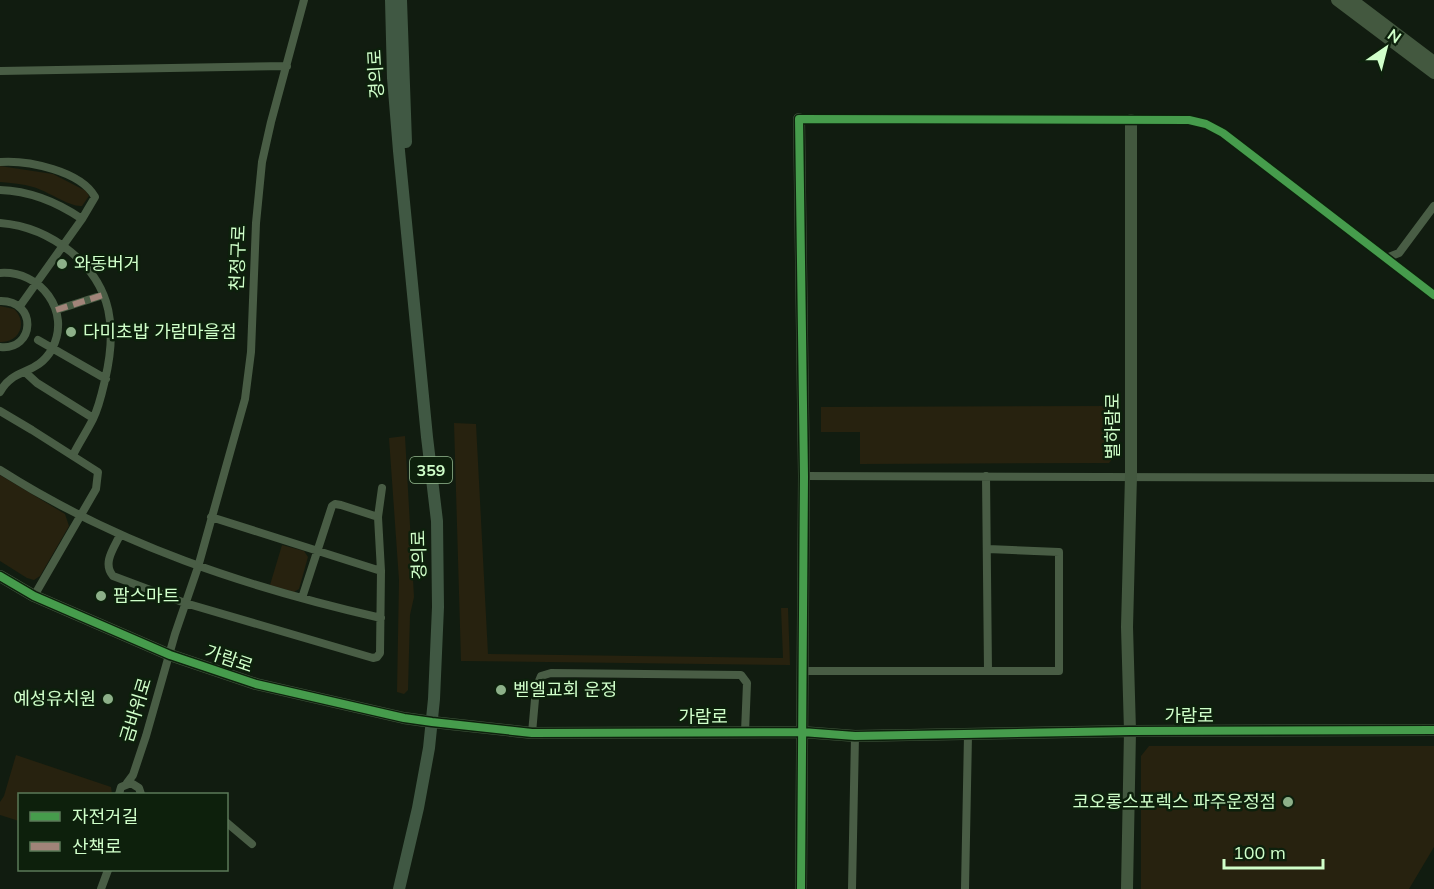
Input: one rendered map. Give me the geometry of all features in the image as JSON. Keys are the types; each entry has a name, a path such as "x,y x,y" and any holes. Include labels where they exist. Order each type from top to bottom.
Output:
{"main road":[{"path":"385,0 386,85 403,152"},
{"name":"경의로","path":"391,0 393,78 403,152"},
{"name":"경의로","path":"399,889 418,808 432,723 438,607 437,521 407,218 403,152 401,0"},
{"path":"403,152 409,0"}],"street":[{"name":"천정구로","path":"185,603 198,567 245,399 251,352 259,184 268,132 304,0"},
{"path":"1337,0 1434,73"},
{"path":"1352,0 1434,62"},
{"path":"0,71 287,66"},
{"path":"801,889 804,476 799,119 1189,120 1206,124 1222,133 1434,295"},
{"name":"별하람로","path":"1127,889 1130,731 1127,627 1131,476 1131,120"},
{"path":"0,162 16,161 55,169 87,187 95,197 20,306"},
{"path":"0,190 43,198 82,219"},
{"path":"1386,258 1399,253 1434,206"},
{"path":"1400,269 1404,254 1434,215"},
{"path":"0,223 23,226 46,235 78,258 93,275 110,316 112,339 106,379 93,418 73,455"},
{"path":"0,273 21,275 37,282 46,292 56,310 57,330 52,348 44,360 32,370 11,378 0,392"},
{"path":"56,310 103,295"},
{"path":"0,301 20,306 25,314 27,327 22,339 13,346 0,347"},
{"path":"27,327 38,340 106,379"},
{"path":"22,339 38,340"},
{"path":"25,372 37,383 93,418"},
{"path":"0,411 98,472 96,489 34,596"},
{"path":"0,470 80,516 198,567 302,598 381,618"},
{"path":"804,476 1434,478"},
{"path":"986,476 988,670"},
{"path":"120,535 108,561 110,573 113,576 185,603 373,658 380,653 381,571 378,517 382,488"},
{"path":"302,598 332,506 335,504 378,517"},
{"path":"211,517 381,571"},
{"path":"803,670 1059,671 1059,552 988,549"},
{"name":"가람로","path":"0,576 34,596 170,655 255,684 432,723 532,733 802,732 855,736 1130,731 1434,730"},
{"name":"금바위로","path":"132,784 185,603"},
{"path":"532,733 537,684 541,676 551,674 741,675 747,683 745,732"},
{"path":"965,889 969,735"},
{"path":"852,889 855,736"},
{"path":"120,793 122,787 132,784 140,793"},
{"path":"228,824 252,844"},
{"path":"102,889 108,871"}],"shaded area":[{"path":"0,166 53,174 86,191 89,196 82,206 77,206 33,187 0,182"},
{"path":"0,306 14,309 21,320 21,325 20,331 13,339 0,342"},
{"path":"1113,406 1113,458 1109,463 860,464 860,432 821,432 821,407"},
{"path":"454,423 476,424 488,654 783,658 781,608 788,608 790,665 461,661"},
{"path":"405,436 414,597 410,615 408,690 404,694 397,692 399,580 389,438"},
{"path":"0,475 65,514 69,526 40,576 34,580 0,561"},
{"path":"282,545 304,551 308,557 299,589 294,592 270,585"},
{"name":"코오롱스포렉스 파주운정점","path":"1149,746 1434,746 1434,847 1409,889 1141,889 1141,756"},
{"path":"16,755 111,787 112,793 18,793 18,821 0,815 0,802 4,796"}],"marked path":[{"path":"56,310 103,295"}],"cycle path":[{"path":"801,889 804,476 799,119 1189,120 1206,124 1223,133 1434,295"},
{"path":"0,576 34,596 170,655 256,684 404,718 532,733 802,732 855,736 1130,731 1434,730"}],"place":[{"name":"와동버거","path":"62,264"},
{"name":"다미초밥 가람마을점","path":"71,332"},
{"name":"팜스마트","path":"101,596"},
{"name":"벧엘교회 운정","path":"501,690"},
{"name":"예성유치원","path":"108,699"},
{"name":"코오롱스포렉스 파주운정점","path":"1288,802"}]}
